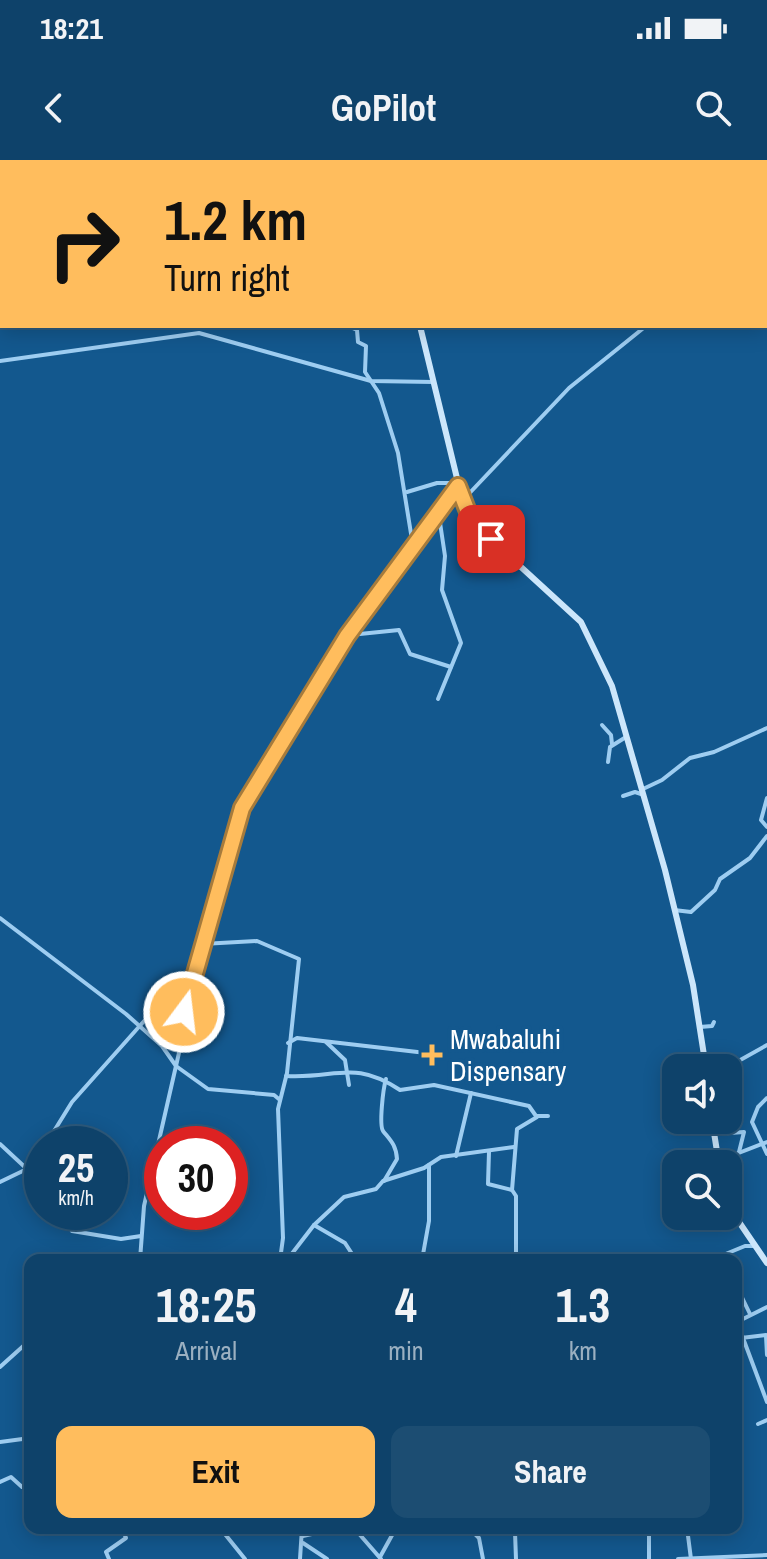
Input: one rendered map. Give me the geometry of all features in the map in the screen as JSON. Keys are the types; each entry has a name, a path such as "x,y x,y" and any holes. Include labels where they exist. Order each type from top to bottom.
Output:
{"street":[{"path":"352,328 357,330 358,342 366,345 365,372 379,393 407,492 414,549"},
{"path":"420,328 463,503 485,534 581,622 612,686 644,792 674,910 704,1054"},
{"path":"463,503 569,388 644,328"},
{"path":"0,361 199,333 371,381 434,382"},
{"path":"407,492 437,483 457,484"},
{"path":"140,1254 141,1236 189,994 242,808 347,636 439,516 457,484"},
{"path":"438,699 461,643 442,590 445,556 439,516"},
{"path":"347,636 399,630 410,654 451,667"},
{"path":"602,725 611,735 608,762"},
{"path":"623,796 644,792 693,756 714,752 767,728"},
{"path":"611,746 628,736"},
{"path":"767,798 761,820 767,827"},
{"path":"674,910 691,912 715,890 720,879 750,858 767,836"},
{"path":"0,918 140,1025 174,1062 212,1091 274,1095 280,1100"},
{"path":"202,944 257,941 278,953 298,957 286,1076 280,1100 281,1254"},
{"path":"57,1126 72,1102 140,1025 189,994"},
{"path":"700,1027 711,1026 714,1022"},
{"path":"288,1043 297,1038 325,1040 426,1053"},
{"path":"325,1040 344,1058 349,1085"},
{"path":"742,1059 767,1045"},
{"path":"286,1076 360,1070 386,1079 404,1091 434,1085 531,1107 539,1116"},
{"path":"292,1254 341,1198 376,1189 397,1159 394,1141 380,1123 386,1079"},
{"path":"456,1156 471,1093"},
{"path":"767,1098 753,1119 765,1142 767,1154"},
{"path":"512,1190 518,1128 539,1116 548,1116"},
{"path":"740,1150 742,1132"},
{"path":"714,1134 717,1150"},
{"path":"742,1151 765,1142"},
{"path":"0,1144 24,1164"},
{"path":"384,1181 429,1165 439,1157 514,1147"},
{"path":"489,1152 488,1184 512,1190 517,1200 516,1254"},
{"path":"423,1254 429,1221 429,1165"},
{"path":"0,1182 24,1171"},
{"path":"314,1225 345,1243 352,1254"},
{"path":"742,1228 767,1263"},
{"path":"71,1230 121,1239 141,1236"},
{"path":"725,1254 755,1246"},
{"path":"742,1297 750,1314"},
{"path":"742,1318 767,1307"},
{"path":"742,1339 766,1334 767,1355"},
{"path":"742,1341 767,1402"},
{"path":"0,1367 24,1345"},
{"path":"758,1424 767,1420"},
{"path":"0,1442 24,1439"},
{"path":"0,1482 11,1477 24,1486"},
{"path":"109,1559 106,1552 126,1538 124,1534"},
{"path":"225,1534 245,1559"},
{"path":"300,1559 303,1536 312,1534"},
{"path":"359,1534 380,1558 393,1534"},
{"path":"475,1534 479,1538 483,1559"},
{"path":"515,1534 516,1559"},
{"path":"649,1534 649,1559"},
{"path":"688,1534 691,1559"},
{"path":"303,1543 327,1559"},
{"path":"678,1559 767,1555"}],"place":[{"name":"Mwabaluhi Dispensary","path":"432,1055"}],"route":[{"path":"184,1012 242,808 347,636 397,573 458,486 470,517 491,539"}]}
